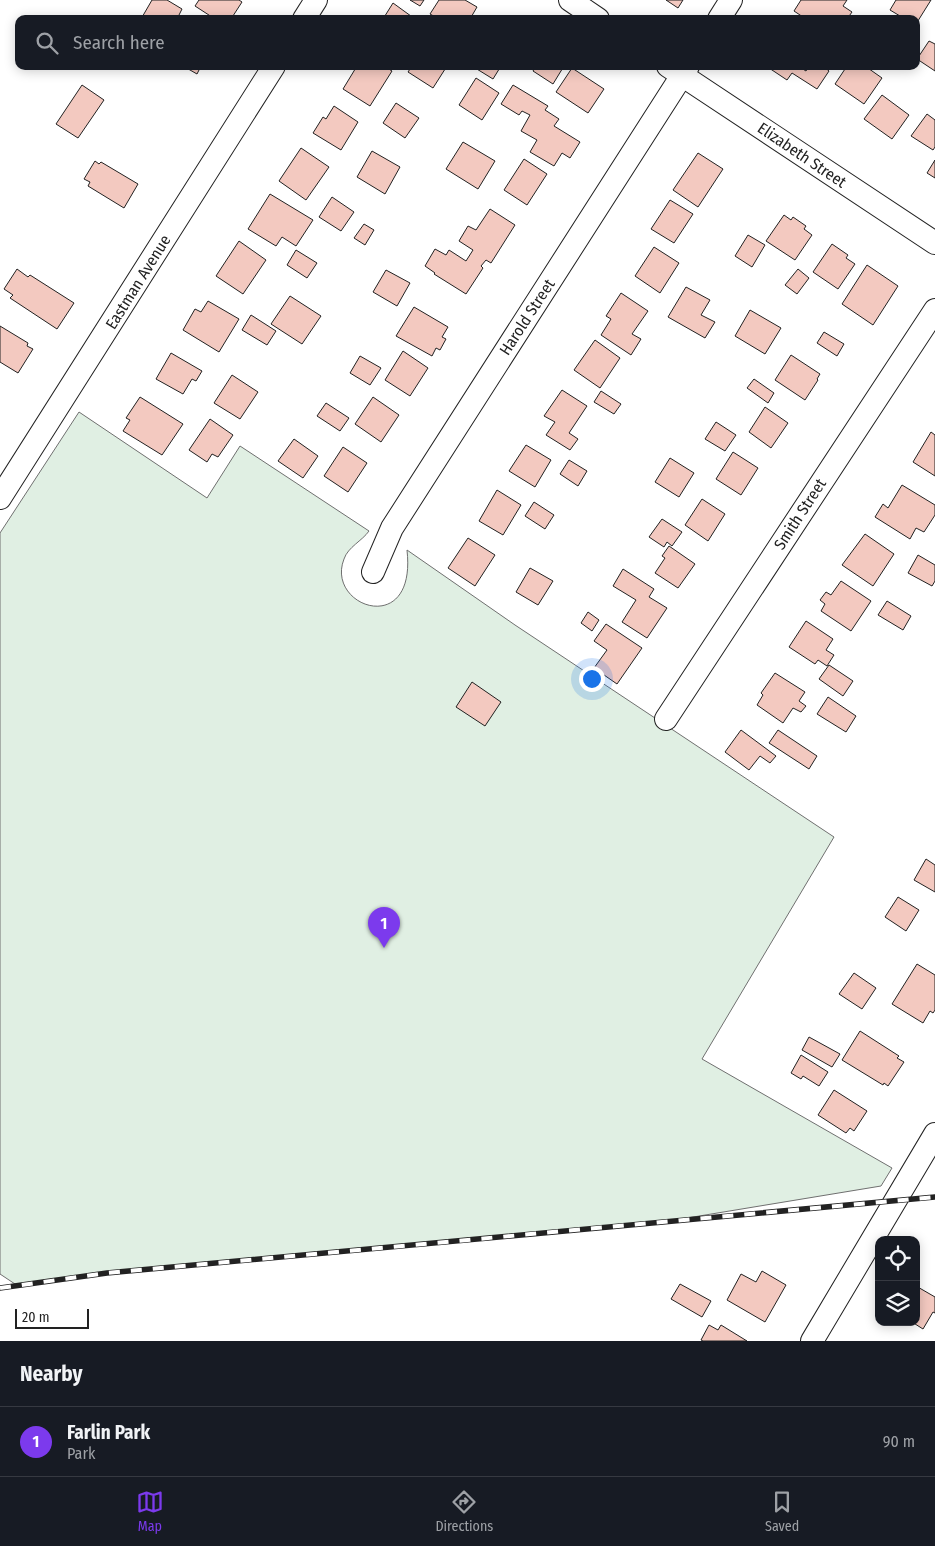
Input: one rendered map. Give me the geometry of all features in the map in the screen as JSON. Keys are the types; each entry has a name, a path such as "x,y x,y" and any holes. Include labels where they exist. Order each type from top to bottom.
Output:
{"street":[{"path":"307,15 316,0"},
{"path":"570,0 592,15"},
{"path":"722,15 731,0"},
{"name":"Eastman Avenue","path":"0,498 271,70"},
{"name":"Harold Street","path":"374,572 392,528 679,70"},
{"name":"Elizabeth Street","path":"681,70 935,243"},
{"name":"Smith Street","path":"666,719 935,310"},
{"path":"812,1341 935,1134"}],"green space":[{"path":"79,412 207,498 240,446 369,531 349,551 344,559 342,576 347,590 358,601 372,606 386,605 399,596 406,578 407,550 515,625 834,837 702,1059 892,1168 881,1186 675,1220 107,1273 18,1286 0,1274 0,533"}],"building":[{"path":"152,0 167,0 182,9 179,15 143,15"},
{"path":"199,0 239,0 242,2 234,15 209,15 195,6"},
{"path":"410,0 424,0 420,6"},
{"path":"439,0 465,0 477,7 472,15 430,14"},
{"path":"666,0 683,0 678,8"},
{"path":"801,0 847,0 843,6 852,12 850,15 800,15 794,11"},
{"path":"896,0 931,0 920,18 920,15 898,15 890,10"},
{"path":"393,3 410,15 386,15"},
{"path":"929,41 935,44 935,71 920,61 920,54"},
{"path":"190,70 199,70 197,74"},
{"path":"355,70 392,71 370,106 343,89"},
{"path":"409,70 444,70 433,88 408,72"},
{"path":"478,70 499,70 493,79"},
{"path":"534,70 562,70 553,84"},
{"path":"571,70 575,70 604,89 588,113 556,92"},
{"path":"772,70 829,71 817,89 792,73 787,80"},
{"path":"844,70 871,70 882,78 864,104 835,84"},
{"path":"476,78 499,93 482,120 459,105"},
{"path":"82,85 104,100 78,138 56,124"},
{"path":"513,85 548,106 545,110 559,119 554,126 580,142 570,158 562,153 554,166 530,152 537,140 521,131 530,115 522,111 519,115 501,104"},
{"path":"882,95 909,115 892,139 864,119"},
{"path":"396,103 419,118 405,138 383,123"},
{"path":"334,106 358,122 341,150 313,133 323,117 326,119"},
{"path":"927,114 935,120 935,147 933,150 911,136"},
{"path":"463,142 495,161 478,189 446,169"},
{"path":"301,148 329,167 306,200 279,181"},
{"path":"372,151 400,167 385,194 357,177"},
{"path":"698,153 723,169 698,207 673,190"},
{"path":"524,159 547,174 527,205 504,190"},
{"path":"935,160 935,178 927,173"},
{"path":"95,161 99,164 101,162 138,184 124,208 88,186 90,182 84,179"},
{"path":"270,194 313,220 296,246 282,237 276,246 248,229"},
{"path":"332,197 354,212 341,231 319,217"},
{"path":"670,200 693,214 674,243 651,229"},
{"path":"490,209 515,225 491,263 486,260 481,266 483,268 466,294 434,274 425,266 435,249 446,255 449,250 466,261 473,250 459,241 468,226 476,230"},
{"path":"784,215 791,220 793,217 806,226 804,229 812,235 795,260 766,241"},
{"path":"364,224 374,230 365,245 354,238"},
{"path":"748,235 765,245 752,267 735,256"},
{"path":"239,241 266,260 243,294 216,276"},
{"path":"832,244 848,255 846,258 855,264 838,289 813,272"},
{"path":"654,247 679,263 660,293 635,276"},
{"path":"296,250 317,263 307,278 287,265"},
{"path":"867,265 898,286 873,325 842,304"},
{"path":"17,269 28,277 30,275 74,303 57,329 10,298 13,295 4,289"},
{"path":"798,269 809,278 797,294 785,285"},
{"path":"386,270 410,283 397,306 373,292"},
{"path":"686,287 710,300 701,315 715,322 705,338 668,317"},
{"path":"621,293 648,311 632,334 641,339 631,355 601,335 611,319 606,316"},
{"path":"290,296 321,316 302,344 271,324"},
{"path":"208,301 239,319 219,352 183,330 195,309 201,312"},
{"path":"414,307 448,327 442,337 446,339 440,350 436,348 432,356 396,336"},
{"path":"750,310 781,328 765,354 735,336"},
{"path":"251,315 276,331 267,345 242,330"},
{"path":"0,326 28,343 27,346 33,349 18,373 0,362"},
{"path":"824,332 844,344 837,356 817,343"},
{"path":"595,340 620,358 600,388 574,370"},
{"path":"403,351 428,368 410,396 385,380"},
{"path":"171,353 202,371 196,381 192,379 183,394 156,379"},
{"path":"791,355 820,374 805,400 775,380"},
{"path":"360,356 381,368 370,385 350,373"},
{"path":"232,375 258,392 240,419 214,403"},
{"path":"754,379 774,393 768,403 747,388"},
{"path":"562,390 587,406 569,433 578,439 570,450 546,435 555,422 544,416"},
{"path":"601,391 621,404 614,414 594,402"},
{"path":"140,397 183,424 162,455 123,431 130,420 126,418"},
{"path":"373,397 399,415 381,442 355,424"},
{"path":"326,403 349,418 340,431 317,416"},
{"path":"765,407 788,423 771,448 749,432"},
{"path":"210,419 233,435 218,457 212,454 207,462 189,450"},
{"path":"716,422 736,435 725,451 705,439"},
{"path":"931,432 935,435 935,476 913,462"},
{"path":"294,439 318,456 303,478 278,461"},
{"path":"526,445 551,460 535,487 509,471"},
{"path":"343,447 367,463 348,492 324,476"},
{"path":"733,452 758,468 741,495 716,479"},
{"path":"670,458 694,473 679,497 655,482"},
{"path":"569,460 587,471 578,486 560,474"},
{"path":"902,485 935,505 935,515 924,532 916,528 910,539 875,517 883,504 888,508"},
{"path":"497,490 521,505 503,535 479,521"},
{"path":"702,499 725,514 708,541 685,525"},
{"path":"534,502 554,515 545,529 525,516"},
{"path":"662,519 682,532 672,546 667,542 664,547 649,537"},
{"path":"865,534 894,554 873,586 842,565"},
{"path":"468,538 495,555 475,586 448,568"},
{"path":"669,546 695,564 678,588 655,573 665,558 662,556"},
{"path":"918,555 935,565 935,581 932,586 908,573"},
{"path":"530,568 553,581 538,605 516,592"},
{"path":"623,569 654,589 649,597 667,608 647,638 622,622 636,600 613,586"},
{"path":"841,581 871,601 851,631 821,611 825,604 820,600 826,592 831,595"},
{"path":"887,601 911,616 903,630 878,615"},
{"path":"588,612 599,620 592,631 581,623"},
{"path":"806,621 833,639 826,650 834,655 827,666 818,660 815,664 789,647"},
{"path":"606,624 642,648 617,684 594,668 607,650 594,641"},
{"path":"829,665 853,681 843,696 819,679"},
{"path":"775,673 805,692 799,701 806,706 801,712 793,708 783,723 757,705 763,695 761,693"},
{"path":"472,682 501,702 485,726 456,707"},
{"path":"828,697 856,716 846,732 817,714"},
{"path":"741,730 776,756 770,763 760,756 749,770 725,752"},
{"path":"778,730 817,756 809,769 769,743"},
{"path":"926,859 935,865 935,892 914,880"},
{"path":"898,897 919,910 906,931 885,917"},
{"path":"917,964 935,975 935,1010 933,1013 930,1011 923,1023 892,1004"},
{"path":"854,973 876,988 862,1009 839,994"},
{"path":"860,1031 899,1056 897,1058 904,1062 888,1086 884,1083 883,1085 842,1060"},
{"path":"809,1037 840,1054 832,1067 802,1050"},
{"path":"801,1055 828,1072 819,1086 803,1076 801,1079 791,1073"},
{"path":"834,1090 867,1111 854,1131 850,1128 846,1133 818,1115"},
{"path":"762,1271 786,1285 765,1322 727,1300 741,1274 756,1282"},
{"path":"680,1284 711,1301 702,1317 671,1299"},
{"path":"920,1288 935,1297 935,1313 933,1312 923,1329 918,1326 920,1326"},
{"path":"709,1325 718,1330 721,1325 747,1341 703,1341 701,1340"}],"railway":[{"path":"0,1288 107,1273 935,1197"}],"place":[{"name":"Farlin Park","path":"384,948"}]}
